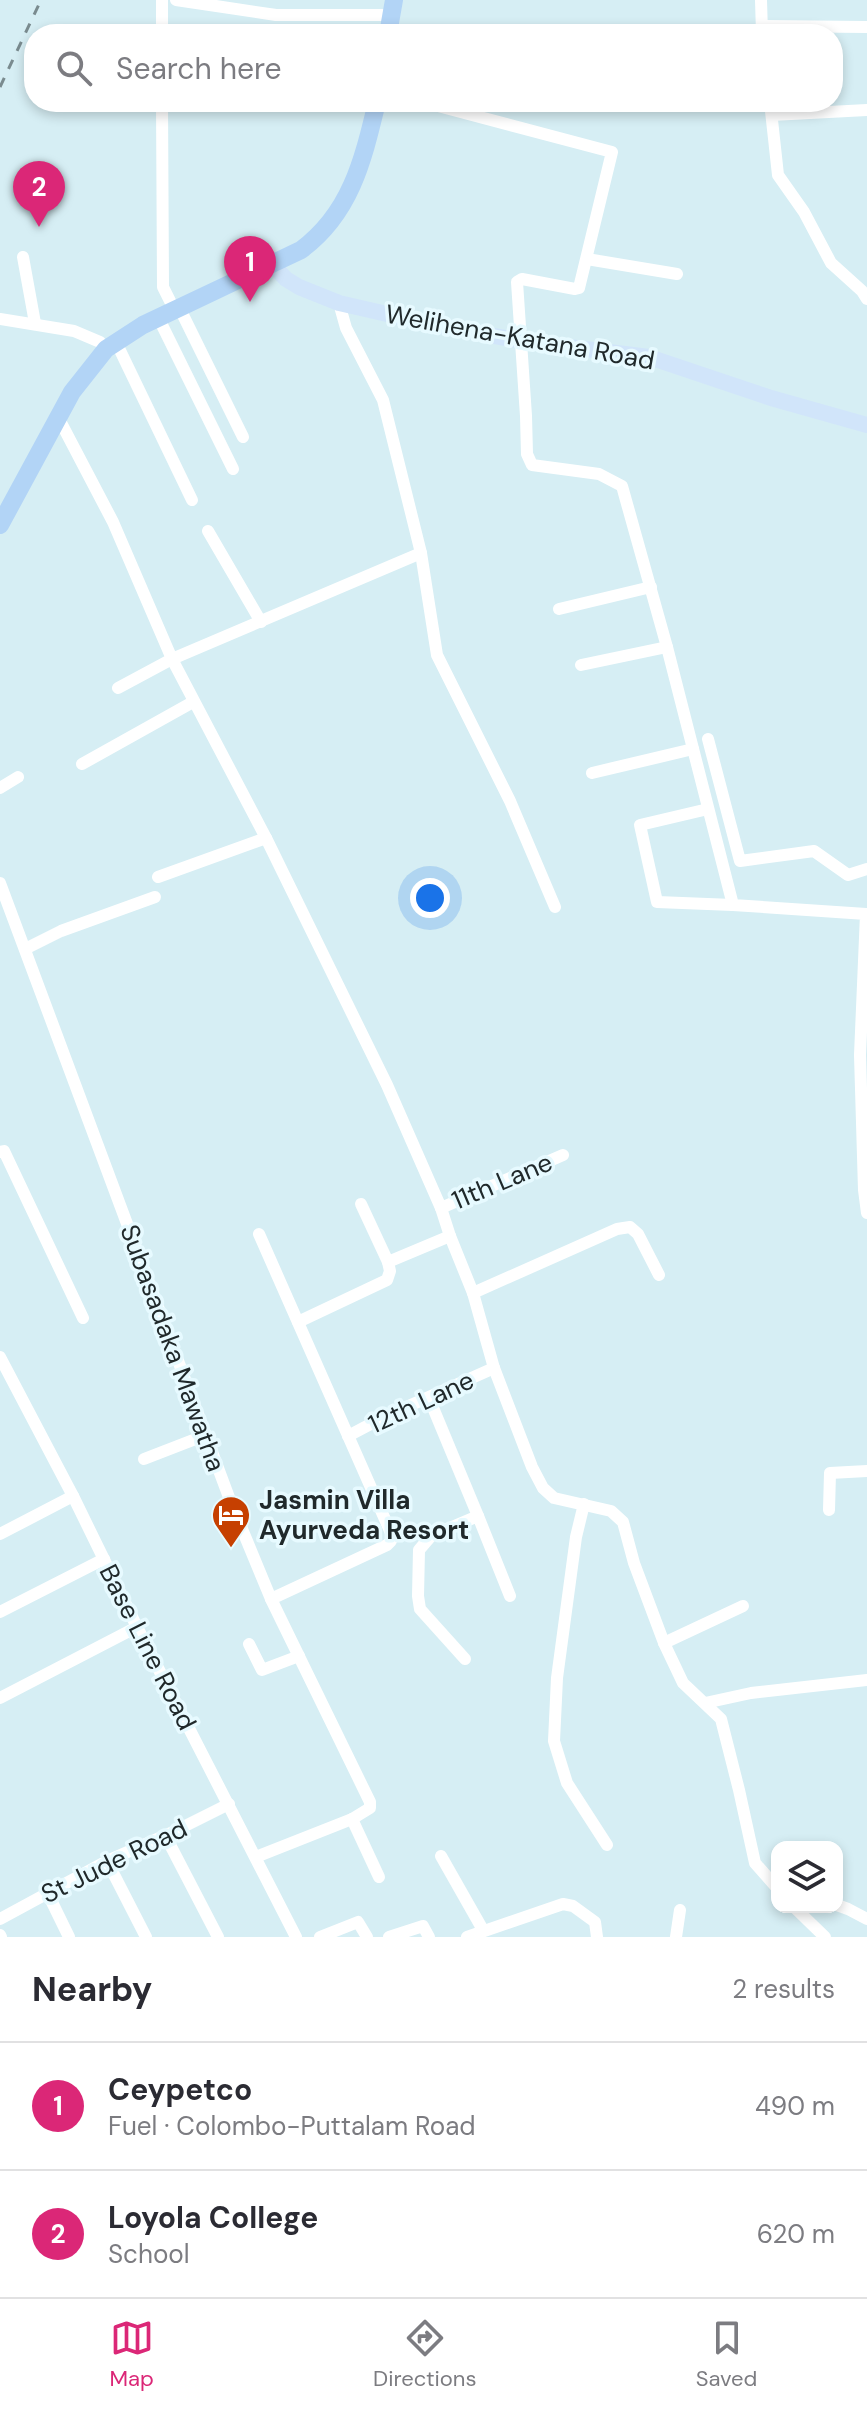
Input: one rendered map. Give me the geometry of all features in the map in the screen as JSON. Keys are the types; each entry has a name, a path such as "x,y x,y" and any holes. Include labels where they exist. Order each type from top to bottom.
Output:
{"highway":[{"path":"390,24 394,0"},
{"path":"270,262 318,228 353,159 365,112"},
{"path":"0,525 72,392 108,343 128,322 270,262 320,236 336,216 357,172 374,112"},
{"path":"0,502 67,380 85,356 158,317 175,304"}],"main road":[{"name":"Welihena-Katana Road","path":"270,262 286,279 299,287 339,303 521,341 649,357 771,398 867,425"}],"street":[{"path":"162,0 162,24"},
{"path":"176,0 276,15 382,16"},
{"path":"761,0 762,24"},
{"path":"843,28 867,27"},
{"path":"843,110 867,110"},
{"path":"162,112 163,287 175,304 243,437"},
{"path":"461,112 612,152 579,288 522,279 517,282 527,454 532,465 599,474 622,486 733,905"},
{"path":"771,112 778,175 804,212 831,263 867,299"},
{"path":"23,257 35,323"},
{"path":"587,259 677,274"},
{"path":"339,303 346,328 383,400 421,553 437,655 510,801 555,907"},
{"path":"158,317 233,469"},
{"path":"0,319 74,331 108,343 192,500"},
{"path":"58,417 113,522 193,702 266,838 387,1085 441,1208 473,1293 494,1368 532,1467 543,1488 554,1498 611,1511 623,1522 634,1563 664,1643 683,1683 721,1719 755,1863 771,1881"},
{"path":"208,531 261,622"},
{"path":"118,688 172,659 421,553"},
{"path":"559,609 651,587"},
{"path":"581,665 667,647"},
{"path":"82,764 193,702"},
{"path":"708,739 740,861 814,851 848,875 867,869"},
{"path":"592,773 693,749"},
{"path":"0,788 18,777"},
{"path":"708,809 640,825 657,902 866,908 860,1055 867,1213"},
{"path":"158,877 266,838"},
{"name":"Subasadaka Mawatha","path":"0,883 206,1435 271,1599 370,1802 370,1808 352,1819"},
{"path":"25,949 61,931 155,897"},
{"path":"0,1152 4,1151 83,1318"},
{"name":"11th Lane","path":"441,1208 563,1155"},
{"path":"298,1322 387,1280 390,1271 388,1262 361,1204"},
{"path":"473,1293 617,1229 630,1227 638,1234 659,1275"},
{"path":"259,1234 391,1533 391,1541 387,1545 271,1599"},
{"path":"388,1262 450,1236"},
{"name":"Base Line Road","path":"0,1358 296,1937"},
{"name":"12th Lane","path":"348,1436 494,1368"},
{"path":"429,1398 510,1596"},
{"path":"144,1459 206,1435"},
{"path":"829,1510 830,1473 867,1471"},
{"path":"0,1534 73,1496"},
{"path":"584,1504 576,1537 557,1678 554,1741 567,1783 607,1845"},
{"path":"465,1659 420,1609 419,1550 431,1536 478,1516"},
{"path":"0,1612 104,1559"},
{"path":"664,1643 743,1606"},
{"path":"0,1698 137,1627"},
{"path":"249,1644 262,1670 299,1656"},
{"path":"705,1703 751,1693 867,1680"},
{"name":"St Jude Road","path":"0,1919 107,1861 229,1804"},
{"path":"256,1857 352,1819 379,1877"},
{"path":"165,1835 218,1937"},
{"path":"441,1856 483,1930"},
{"path":"107,1861 146,1937"},
{"path":"48,1894 69,1937"},
{"path":"467,1937 567,1904 595,1922 597,1937"},
{"path":"843,1907 867,1919"},
{"path":"676,1937 680,1910"},
{"path":"800,1913 825,1937"},
{"path":"320,1937 358,1922 367,1937"},
{"path":"389,1937 423,1926 429,1937"}],"railway":[{"path":"30,24 41,0"},
{"path":"0,87 24,36"}],"place":[{"name":"Loyola College","path":"39,227"},
{"name":"Ceypetco","path":"250,302"},
{"name":"Jasmin Villa Ayurveda Resort","path":"231,1549"}]}
